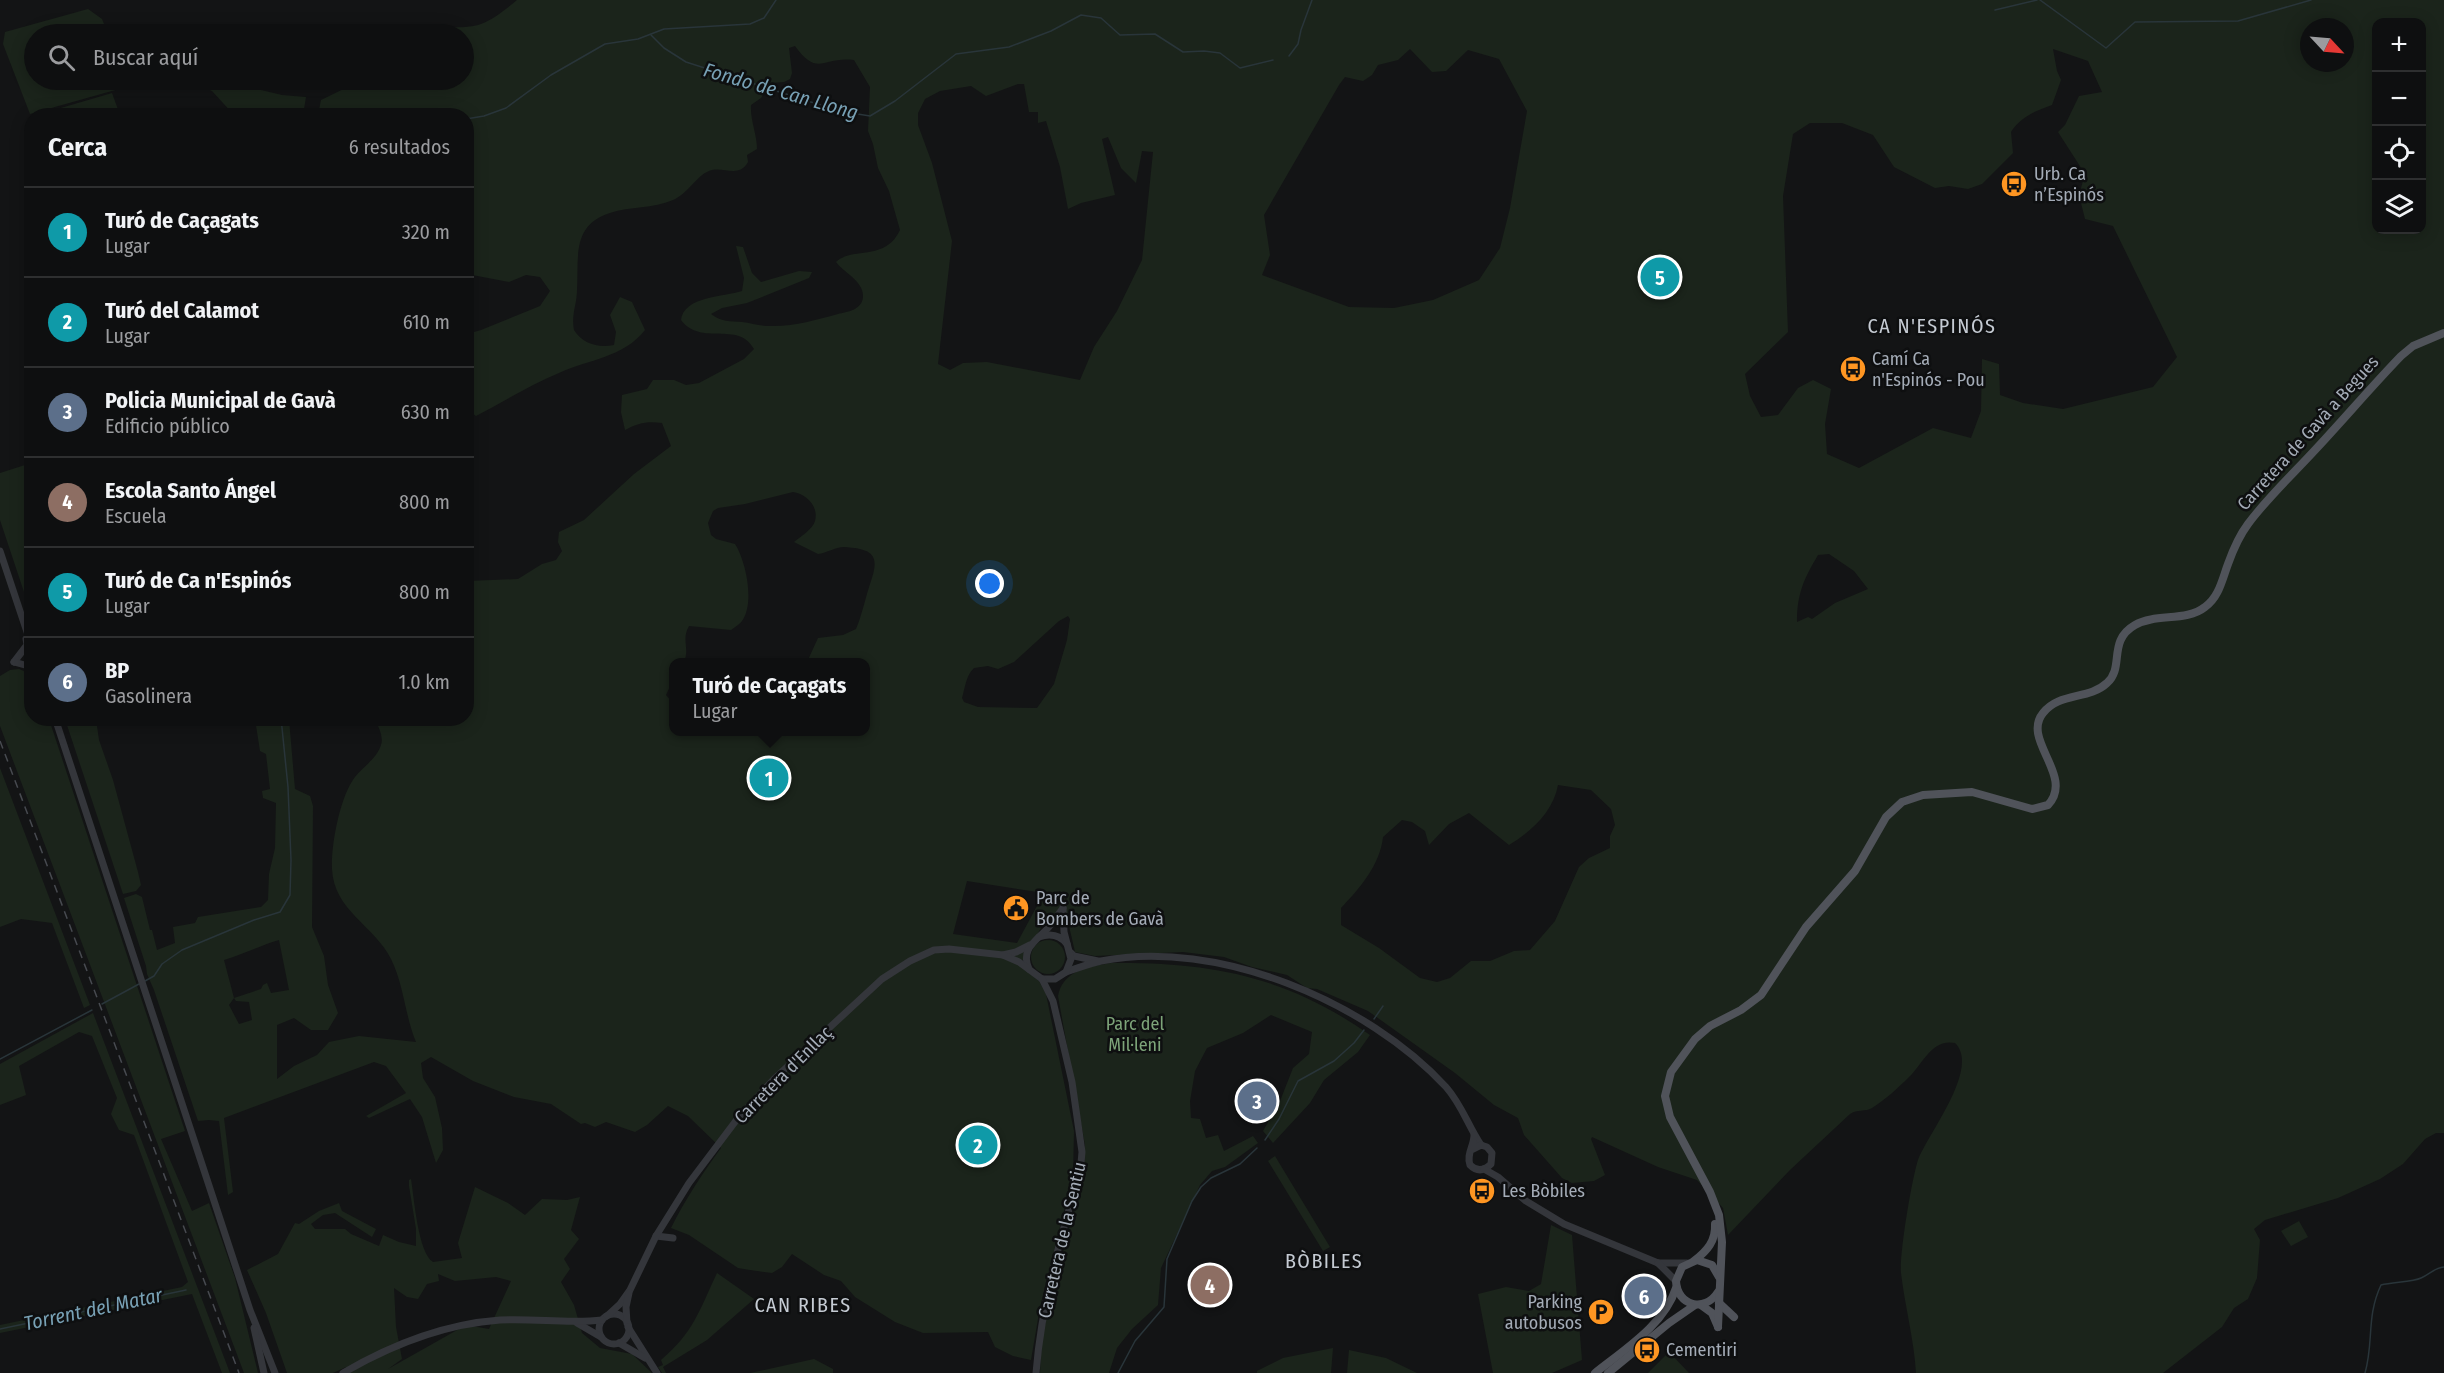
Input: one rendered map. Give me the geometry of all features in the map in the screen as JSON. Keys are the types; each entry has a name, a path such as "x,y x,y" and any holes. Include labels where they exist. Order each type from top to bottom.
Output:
{"main road":[{"name":"Carretera de Gavà a Begues","path":"1690,1262 1708,1248 1715,1236 1714,1216 1701,1183 1666,1117 1661,1093 1668,1070 1682,1048 1708,1023 1738,1008 1756,995 1803,925 1851,871 1879,822 1899,800 1921,792 1962,789 1987,792 2030,806 2040,804 2048,798 2052,790 2051,780 2033,730 2035,717 2040,709 2054,698 2103,682 2111,671 2116,639 2120,632 2130,624 2142,617 2198,607 2210,598 2238,534 2273,490 2395,358 2412,343 2431,333 2444,332"},
{"name":"Carretera de Gavà a Begues","path":"1720,1279 1722,1242 1716,1205 1670,1117 1666,1104 1667,1083 1685,1052 1710,1026 1741,1010 1761,995 1806,927 1856,871 1886,817 1902,802 1923,795 1964,792 1980,793 2032,809 2048,805 2057,792 2056,780 2038,732 2038,720 2043,712 2056,701 2092,691 2110,681 2114,672 2119,641 2133,626 2144,620 2195,613 2205,607 2217,593 2238,540 2260,509 2401,356 2414,346 2444,332"},
{"path":"1595,1373 1663,1314 1669,1306 1679,1271 1690,1262 1702,1261 1712,1265 1720,1279 1718,1327 1712,1313 1683,1299 1676,1284"},
{"path":"1608,1373 1669,1323 1698,1305 1712,1300 1718,1291"},
{"path":"1719,1303 1734,1317 1727,1316 1720,1319"}],"street":[{"path":"0,551 24,624"},
{"path":"24,649 14,662 24,665"},
{"path":"58,726 250,1310 275,1373"},
{"path":"1100,961 1074,956 1064,932 1063,908 1030,945 1026,958 1030,971 1042,979 1055,979 1100,961 1143,957 1193,959 1231,966 1293,985 1363,1020 1428,1069 1464,1112 1481,1145 1490,1150 1493,1157 1491,1164 1484,1169"},
{"path":"1038,937 1058,936 1070,949 1071,960 1056,984 1053,1001"},
{"name":"Carretera d'Enllaç","path":"605,1318 620,1304 630,1290 656,1236 695,1174 738,1118 774,1079 882,979 910,961 934,951 951,949 1002,955 1016,952 1030,945"},
{"name":"Carretera d'Enllaç","path":"1002,955 1030,971"},
{"name":"Carretera de la Sentiu","path":"1036,1373 1045,1309 1062,1235 1080,1174 1082,1152 1072,1082 1053,1001 1042,979"},
{"path":"1474,1135 1468,1156 1470,1165 1475,1169 1484,1169 1498,1177 1526,1202 1564,1224 1658,1263 1690,1262"},
{"path":"1471,1150 1481,1145"},
{"path":"1491,1164 1498,1177"},
{"path":"656,1236 673,1238 663,1225"},
{"path":"1658,1263 1676,1284"},
{"name":"Carretera d'Enllaç","path":"628,1325 626,1307 630,1290"},
{"path":"250,1310 264,1373"},
{"path":"343,1373 408,1341 466,1325 500,1320 578,1323 621,1316 657,1373"},
{"path":"602,1338 599,1329 605,1318"},
{"path":"578,1323 610,1343 619,1343 648,1360"},
{"path":"619,1343 627,1336 628,1325"}],"green space":[{"path":"517,0 2444,0 2444,1133 2436,1133 2425,1139 2403,1164 2380,1179 2338,1198 2265,1220 2254,1229 2260,1240 2257,1278 2248,1299 2234,1308 2222,1327 2163,1373 1916,1373 1901,1273 1902,1250 1915,1169 1957,1084 1961,1068 1961,1054 1955,1043 1947,1043 1934,1048 1909,1077 1877,1105 1850,1114 1790,1170 1728,1235 1723,1208 1697,1180 1658,1167 1592,1137 1605,1175 1594,1181 1572,1183 1562,1178 1524,1135 1518,1118 1494,1105 1455,1073 1368,1011 1317,989 1307,988 1287,975 1252,967 1224,957 1183,952 1095,956 1075,952 1064,904 1042,926 1020,965 1039,981 1046,994 1074,1131 1073,1175 1040,1307 1031,1360 1013,1356 995,1347 988,1332 923,1333 895,1322 855,1297 841,1281 824,1275 792,1254 782,1267 772,1273 738,1268 689,1235 671,1228 694,1187 721,1148 688,1116 668,1106 647,1125 635,1132 606,1122 595,1127 585,1123 581,1124 551,1104 514,1097 473,1081 431,1057 421,1063 423,1078 435,1097 442,1128 443,1150 436,1163 422,1117 410,1099 369,1118 366,1116 406,1093 386,1066 374,1062 224,1118 233,1192 228,1195 219,1121 198,1121 147,974 124,898 136,894 142,897 157,950 175,943 173,927 195,923 198,917 261,907 268,900 269,874 275,848 276,803 263,798 262,791 270,789 266,754 260,751 256,726 290,726 295,789 310,796 313,806 312,927 324,956 328,985 338,1013 328,1030 311,1030 294,1018 277,1025 277,1079 294,1066 317,1055 329,1042 359,1036 416,1042 399,979 391,959 375,936 347,907 334,884 332,869 333,847 341,808 355,777 379,750 382,742 378,726 474,726 474,581 518,579 542,564 556,560 562,551 558,542 559,532 584,520 634,474 671,446 662,423 643,423 625,430 621,412 622,395 647,389 653,380 674,380 686,385 699,383 744,359 754,349 739,336 699,332 689,328 681,320 689,306 697,302 742,291 744,278 736,246 743,247 752,273 761,282 799,271 812,272 809,278 747,303 722,308 711,314 726,321 766,326 787,325 804,323 857,308 863,297 860,286 836,262 843,257 878,250 886,246 894,240 900,230 889,191 878,168 868,131 870,87 854,60 816,63 803,56 795,46 789,48 792,73 790,79 771,83 761,98 751,105 757,149 747,155 748,162 744,167 736,171 717,169 707,172 673,200 658,205 610,213 597,218 583,234 578,255 574,330 582,339 591,344 614,345 616,332 610,315 620,297 632,302 645,330 626,347 548,378 476,416 474,414 474,332 540,306 550,291 540,277 526,275 509,282 474,275 474,108 319,108 321,100 342,90 474,90 474,26 495,17","holes":["1410,49 1432,72 1446,71 1468,50 1499,59 1527,111 1510,208 1500,248 1479,280 1433,300 1394,308 1349,307 1262,275 1270,255 1264,215 1339,85 1345,77 1363,81 1372,75 1378,65 1398,60","2053,49 2088,61 2102,92 2079,96 2065,125 2058,132 2085,174 2079,195 2085,219 2113,226 2177,357 2153,387 2063,409 2023,403 2000,395 1999,364 1982,359 1981,411 1971,438 1933,428 1859,468 1827,454 1825,424 1831,389 1813,380 1798,388 1778,415 1761,417 1750,396 1745,374 1788,332 1783,196 1793,134 1810,123 1842,123 1873,135 1894,167 1935,188 1949,186 1968,189 1982,184 2013,153 2011,132 2019,122 2052,105 2061,80","1018,84 1024,84 1029,112 1038,112 1038,123 1046,121 1060,167 1068,209 1081,203 1115,195 1102,139 1108,137 1121,168 1136,183 1142,151 1153,152 1142,260 1117,311 1094,347 1080,380 987,362 963,363 950,370 938,364 952,241 932,163 918,125 918,113 925,99 940,91 971,86 986,96","793,492 798,493 807,498 816,516 812,527 794,542 818,554 844,547 863,550 872,556 875,567 856,629 843,635 818,638 809,658 870,658 870,736 669,736 669,698 666,695 669,689 669,658 686,658 686,636 689,626 731,630 742,621 746,613 748,582 739,551 735,544 716,539 711,535 708,523 713,511 718,508","1829,554 1854,571 1868,589 1835,603 1812,619 1808,617 1797,622 1800,594 1809,572 1818,555","1068,616 1070,619 1067,640 1054,684 1037,708 978,707 964,702 962,698 966,682 974,668 988,666 998,669 1014,662 1059,621","1558,785 1591,790 1611,809 1615,825 1610,836 1610,848 1589,858 1579,867 1555,921 1530,950 1514,951 1490,961 1471,961 1450,978 1437,982 1420,978 1379,948 1341,925 1341,908 1362,884 1373,866 1383,837 1402,820 1412,822 1425,831 1429,845 1449,824 1469,813 1509,845 1526,834 1540,820 1555,795","967,881 1044,893 1017,943 953,934","279,940 289,990 271,993 267,983 261,989 234,998 224,960","234,998 236,1001 249,1002 252,1020 239,1024 229,1005"]},
{"path":"88,9 102,19 104,24 34,24"},
{"path":"24,27 24,90 115,90 51,108 28,108 3,44 5,32"},
{"path":"210,90 261,90 306,97 304,108 228,108"},
{"path":"112,93 117,108 61,108"},
{"path":"24,465 24,592 0,520 0,473"},
{"path":"10,670 24,671 24,726 51,726 185,1131 161,1139 192,1211 209,1203 235,1278 258,1373 244,1373 0,726 0,676"},
{"path":"67,726 97,726 99,740 113,780 141,885 136,891 123,894"},
{"path":"0,768 90,1005 84,1008 52,923 21,919 0,927"},
{"path":"1048,940 1060,945 1065,957 1060,969 1048,974 1036,969 1031,957 1036,945"},
{"name":"Parc del Mil·leni","path":"1111,963 1182,966 1246,976 1308,999 1370,1035 1358,1052 1324,1080 1310,1103 1273,1143 1263,1131 1280,1101 1293,1068 1309,1054 1312,1032 1271,1015 1243,1033 1207,1048 1195,1071 1190,1101 1191,1118 1200,1119 1206,1138 1218,1135 1224,1151 1253,1136 1258,1143 1225,1167 1212,1171 1200,1185 1161,1268 1158,1305 1132,1329 1117,1348 1109,1373 1040,1373 1042,1336 1084,1169 1085,1145 1058,996 1065,980 1071,975 1085,968"},
{"path":"93,1013 230,1373 222,1373 192,1294 0,1333 0,1325 182,1287 188,1282 134,1135 119,1130 111,1114 117,1098 92,1036 79,1032 19,1066 26,1095 0,1105 0,1064"},
{"path":"1275,1156 1330,1247 1323,1251 1268,1161"},
{"path":"411,1179 420,1237 428,1257 433,1262 462,1258 458,1243 475,1187 508,1203 525,1215 542,1199 567,1200 580,1197 571,1230 579,1239 564,1259 570,1269 561,1282 574,1305 582,1333 600,1348 632,1354 652,1373 349,1373 346,1367 333,1373 287,1373 266,1313 247,1270 278,1254 295,1223 299,1224 319,1211 339,1203 342,1211 376,1229 372,1237 335,1213 323,1215 311,1224 315,1229 345,1229 379,1246 383,1235 416,1246 409,1180","holes":["438,1274 455,1281 496,1277 511,1281 489,1329 466,1325 388,1369 402,1359 396,1327 394,1288 407,1297 418,1299 427,1284 439,1281"]},
{"path":"2299,1221 2308,1237 2291,1246 2281,1231"},
{"path":"1551,1225 1572,1235 1582,1360 1552,1373 1493,1373 1478,1294 1506,1287 1529,1291 1541,1284"},
{"path":"717,1273 754,1299 707,1340 663,1367 666,1373 662,1373 658,1367 663,1365 661,1360 688,1330"},
{"path":"1333,1348 1331,1373 1257,1373 1283,1358"},
{"path":"1349,1350 1386,1358 1417,1373 1347,1373"},
{"path":"1669,1352 1689,1373 1648,1373"},
{"path":"814,1359 833,1369 833,1373 750,1373"}],"waterway":[{"path":"474,118 506,108 551,75 605,44 638,39 664,29 750,24 764,18 776,0"},
{"name":"Fondo de Can Llong","path":"1289,56 1298,44 1312,0"},
{"path":"1995,10 2037,0"},
{"path":"2040,0 2106,48 2135,22 2238,21 2311,0"},
{"name":"Fondo de Can Llong","path":"651,35 664,48 686,62 839,111 870,116 895,101 956,54 1009,47 1051,31 1081,15 1101,18 1120,35 1155,34 1183,52 1220,53 1240,68 1273,60"},
{"path":"145,981 154,976 162,964 182,950 254,920 280,912 290,895 288,787 282,726"},
{"path":"102,1004 139,984"},
{"path":"1374,1019 1383,1006"},
{"path":"0,1059 92,1010"},
{"path":"1265,1140 1279,1119 1298,1081 1334,1061 1354,1043 1364,1030"},
{"path":"1118,1373 1135,1341 1164,1307 1167,1259 1192,1201 1201,1187 1211,1178 1240,1164 1257,1148"},
{"path":"2365,1373 2373,1308 2381,1285 2417,1279 2444,1267"},
{"name":"Torrent del Matar","path":"0,1329 186,1290"}],"railway":[{"path":"0,741 239,1373"}],"place":[{"name":"Urb. Ca n’Espinós","path":"2014,184"},
{"name":"Turó de Ca n'Espinós","path":"1660,277"},
{"name":"Camí Ca n'Espinós - Pou","path":"1853,369"},
{"name":"Turó de Caçagats","path":"769,778"},
{"name":"Parc de Bombers de Gavà","path":"1016,908"},
{"name":"Policia Municipal de Gavà","path":"1257,1101"},
{"name":"Turó del Calamot","path":"978,1145"},
{"name":"Les Bòbiles","path":"1482,1191"},
{"name":"Escola Santo Ángel","path":"1210,1285"},
{"name":"BP","path":"1644,1296"},
{"name":"Parking autobusos","path":"1601,1312"},
{"name":"Cementiri","path":"1647,1350"}],"district":[{"name":"CA N'ESPINÓS","path":"1932,326"},
{"name":"BÒBILES","path":"1324,1261"},
{"name":"CAN RIBES","path":"803,1305"}]}
